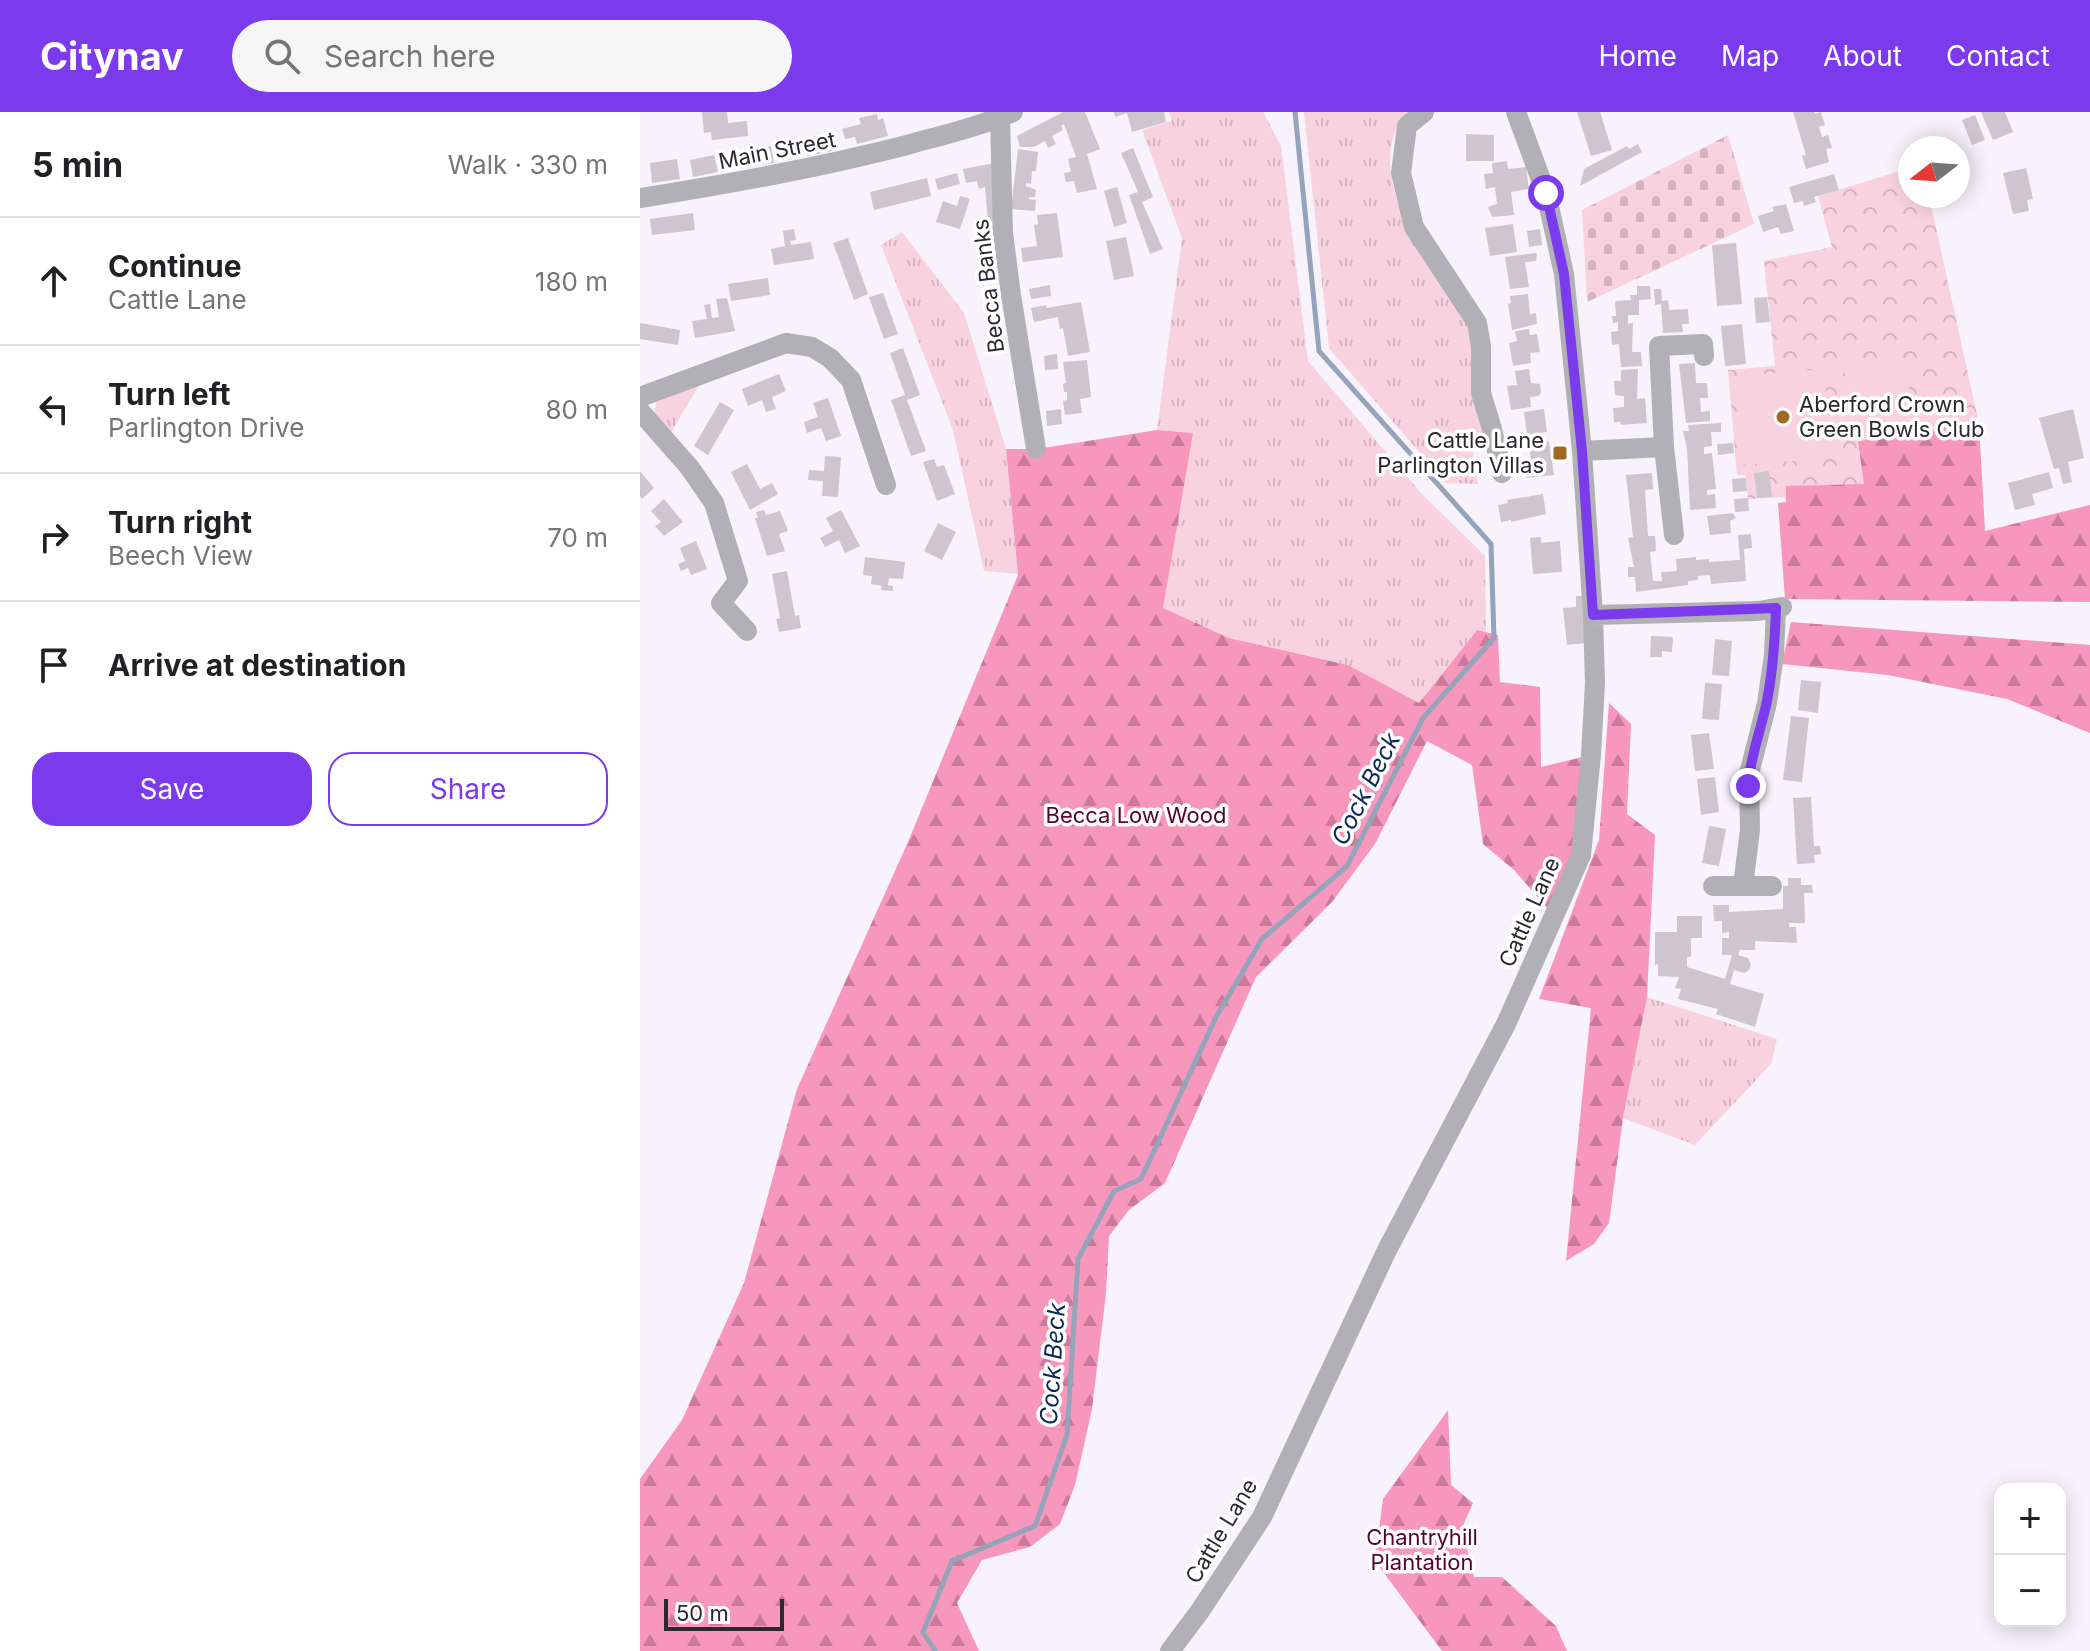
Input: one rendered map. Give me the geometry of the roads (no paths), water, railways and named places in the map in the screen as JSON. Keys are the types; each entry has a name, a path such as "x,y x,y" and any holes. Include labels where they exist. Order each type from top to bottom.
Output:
{"street":[{"path":"1424,112 1407,126 1401,173 1414,227 1477,323 1481,346 1481,393 1502,473"},
{"name":"Cattle Lane","path":"1170,1651 1262,1517 1387,1250 1506,1024 1581,855 1595,683 1582,451 1564,274 1546,193 1516,112"},
{"name":"Main Street","path":"640,198 725,186 833,164 956,133 1006,115"},
{"name":"Becca Banks","path":"1006,115 1003,233 1036,449"},
{"path":"640,397 786,343 812,347 830,358 851,380 886,485"},
{"path":"1674,535 1664,447 1659,346 1703,344 1704,356"},
{"path":"640,411 690,468 714,503 738,581 721,603 747,631"},
{"path":"1582,451 1664,447"},
{"path":"1593,615 1779,608 1769,691 1749,774 1750,830 1743,886"},
{"path":"1713,886 1772,886"}],"waterway":[{"name":"Cock Beck","path":"935,1651 923,1632 952,1561 1035,1526 1067,1435 1078,1259 1114,1191 1141,1179 1216,1017 1262,939 1347,866 1423,718 1494,638 1491,544 1319,351 1295,112"}],"place":[{"name":"Aberford Crown Green Bowls Club","path":"1783,417"},
{"name":"Cattle Lane Parlington Villas","path":"1560,453"}],"park label":[{"name":"Becca Low Wood","path":"1136,815"},
{"name":"Chantryhill Plantation","path":"1422,1550"}]}
